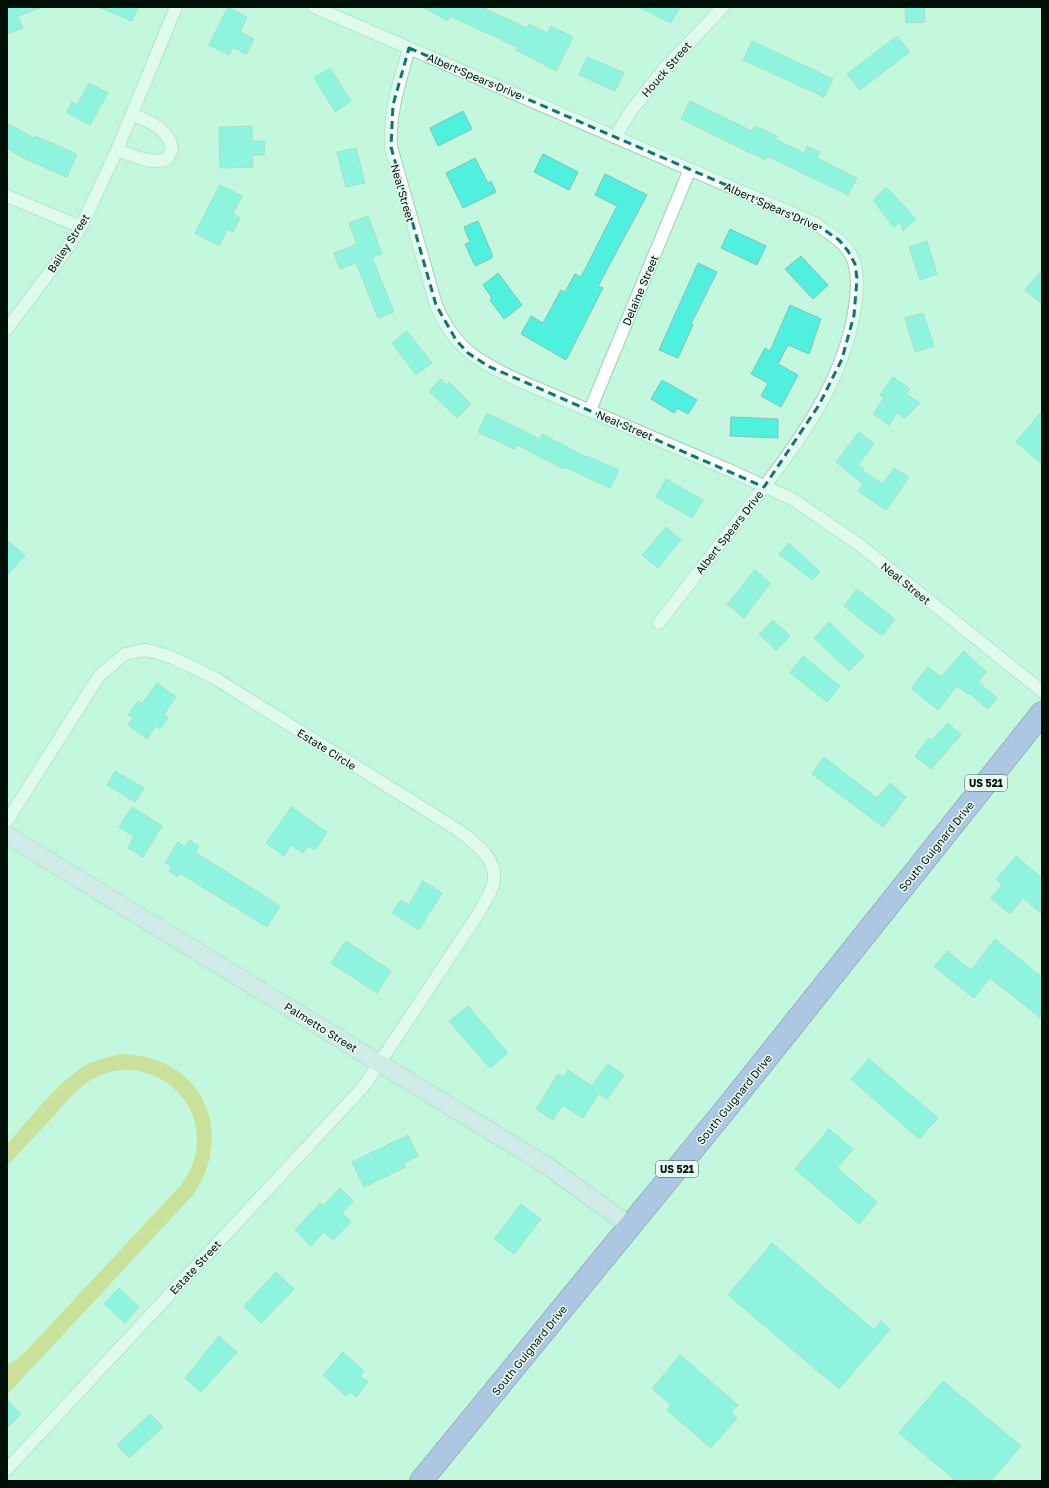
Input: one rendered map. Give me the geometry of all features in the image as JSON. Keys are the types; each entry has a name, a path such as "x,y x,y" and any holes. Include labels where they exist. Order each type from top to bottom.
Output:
{"highway":[{"name":"South Guignard Drive","path":"421,1481 722,1114 1042,713"}],"street":[{"name":"Bailey Street","path":"7,329 67,249 81,227 117,150 176,7"},
{"name":"Albert Spears Drive","path":"314,7 814,223 838,240 848,251 855,264 856,298 850,336 830,386 804,431 764,487 659,623"},
{"name":"Houck Street","path":"615,137 631,111 663,70 723,7"},
{"name":"Neal Street","path":"409,48 393,105 390,122 391,147 418,244 441,316 462,347 488,366 792,499 851,539 1042,691"},
{"path":"117,150 150,161 158,162 167,159 172,149 168,137 161,129 132,114"},
{"name":"Delaine Street","path":"590,410 690,170"},
{"path":"7,196 81,227"},
{"name":"Estate Circle","path":"7,821 100,675 125,654 144,650 171,657 213,676 458,830 485,852 493,873 493,884 480,911 380,1063"},
{"name":"Palmetto Street","path":"7,835 549,1167 630,1226"},
{"name":"Estate Street","path":"7,1469 364,1086 380,1063"}],"highlighted area":[{"path":"409,48 814,223 839,240 848,251 855,264 857,279 854,315 842,359 819,405 764,487 488,366 468,353 456,340 436,305 391,147 393,105"}],"shaded area":[{"path":"123,1054 156,1060 176,1070 191,1083 203,1099 209,1117 212,1137 210,1157 204,1176 193,1195 7,1395 7,1365 19,1358 29,1348 181,1185 193,1163 197,1137 194,1119 187,1104 177,1091 164,1081 148,1074 132,1070 115,1071 98,1076 85,1084 68,1100 7,1166 7,1144 57,1088 79,1069 90,1063 102,1058"}],"building":[{"path":"7,7 40,8 18,16 23,28 7,34"},
{"path":"99,7 138,7 132,21"},
{"path":"228,7 247,17 240,32 254,39 246,54 233,47 229,55 209,45"},
{"path":"423,7 481,7 527,28 529,24 547,33 551,26 573,37 556,71 516,50 517,47 450,16 448,21"},
{"path":"639,7 680,7 671,23"},
{"path":"905,7 924,7 925,22 906,23"},
{"path":"897,36 910,52 860,90 847,74"},
{"path":"752,41 833,79 824,97 743,60"},
{"path":"587,57 624,73 615,91 579,75"},
{"path":"330,68 351,101 335,112 314,78"},
{"path":"89,83 108,93 90,125 66,112 72,102 77,105"},
{"path":"690,101 752,131 755,126 777,136 775,139 804,153 807,146 820,152 817,158 857,178 848,195 767,156 765,160 681,119"},
{"path":"463,111 472,129 438,146 430,128"},
{"path":"7,123 34,138 35,136 77,154 67,177 25,159 7,148"},
{"path":"252,126 252,141 265,141 264,155 252,155 253,167 220,168 219,127"},
{"path":"356,148 365,183 346,187 337,152"},
{"path":"543,154 578,172 569,190 534,172"},
{"path":"475,158 488,183 491,181 496,192 463,208 446,173"},
{"path":"605,174 647,195 598,286 603,288 566,360 521,334 531,316 543,323 561,290 565,292 575,274 581,277 617,206 595,195"},
{"path":"220,185 242,196 233,214 240,218 233,232 228,229 219,246 195,233"},
{"path":"886,187 916,219 903,231 900,222 894,228 873,200"},
{"path":"368,216 382,254 372,257 394,312 378,318 356,263 340,269 334,253 357,244 349,223"},
{"path":"478,221 492,254 492,258 475,266 465,244 470,242 464,227"},
{"path":"730,229 766,246 757,265 721,248"},
{"path":"927,241 937,274 920,280 909,247"},
{"path":"801,256 828,285 813,299 785,269"},
{"path":"698,263 717,272 691,324 693,325 678,358 659,350"},
{"path":"1042,270 1042,304 1025,290"},
{"path":"498,273 522,305 504,319 490,300 492,298 483,285"},
{"path":"790,305 821,319 809,354 788,345 778,364 798,375 781,407 761,396 768,383 751,374 765,348 770,351"},
{"path":"923,313 934,346 915,352 905,318"},
{"path":"407,331 432,363 416,375 392,343"},
{"path":"893,377 910,389 906,394 920,403 905,418 897,413 889,425 873,414 884,398 880,395"},
{"path":"441,379 446,385 449,382 471,404 457,418 429,391"},
{"path":"662,380 697,400 688,414 677,408 674,413 651,399"},
{"path":"1042,411 1042,464 1016,442"},
{"path":"487,413 540,439 542,434 586,457 587,456 619,470 610,488 565,467 564,469 517,445 514,449 478,432"},
{"path":"731,417 778,419 778,438 730,436"},
{"path":"859,432 874,444 858,465 864,469 863,471 883,484 894,468 909,477 886,510 858,491 863,484 836,462"},
{"path":"666,479 703,500 692,518 656,497"},
{"path":"666,527 681,540 658,568 642,555"},
{"path":"7,540 25,555 7,576"},
{"path":"789,543 820,572 812,580 779,554"},
{"path":"755,570 770,583 744,618 727,604"},
{"path":"857,589 895,619 882,636 844,606"},
{"path":"773,620 790,636 776,650 759,634"},
{"path":"829,622 864,656 849,671 814,638"},
{"path":"964,651 986,672 978,682 997,698 988,709 969,693 967,694 957,686 938,710 911,688 928,667 941,677"},
{"path":"803,656 840,686 827,702 790,673"},
{"path":"157,683 176,697 164,714 168,718 160,729 156,726 147,739 128,725 133,718 128,715 138,701 142,704"},
{"path":"948,723 961,735 931,769 915,756 929,738 932,740"},
{"path":"824,757 877,798 890,783 906,797 883,827 812,774"},
{"path":"115,771 144,788 135,802 107,785"},
{"path":"132,807 162,826 143,857 128,848 134,837 119,827"},
{"path":"291,807 327,832 315,850 308,846 303,853 291,845 284,856 266,843"},
{"path":"190,840 199,846 195,852 280,906 267,927 180,873 178,877 169,871 172,867 165,863 178,842 185,847"},
{"path":"1016,856 1042,878 1042,914 1023,898 1010,914 991,898 1002,885 996,879"},
{"path":"423,881 442,893 419,930 392,913 401,900 409,905"},
{"path":"995,939 1042,977 1042,1019 990,978 974,998 934,967 947,951 971,970"},
{"path":"346,941 391,971 377,993 331,963"},
{"path":"468,1006 508,1053 490,1068 449,1021"},
{"path":"869,1059 938,1118 919,1139 851,1079"},
{"path":"608,1064 624,1075 607,1099 599,1093 583,1118 563,1105 553,1120 536,1109 558,1074 563,1077 568,1070 592,1086"},
{"path":"829,1129 853,1149 837,1168 877,1202 859,1224 795,1169"},
{"path":"408,1135 418,1156 404,1163 406,1167 364,1187 352,1162"},
{"path":"340,1188 353,1201 342,1213 351,1222 333,1240 324,1232 311,1246 295,1230 320,1203 323,1206"},
{"path":"521,1204 541,1219 514,1254 494,1239"},
{"path":"772,1243 874,1330 881,1321 890,1329 839,1389 728,1295"},
{"path":"276,1272 294,1289 261,1323 244,1306"},
{"path":"119,1288 139,1307 125,1323 104,1304"},
{"path":"219,1336 237,1352 201,1392 185,1378"},
{"path":"343,1352 364,1371 360,1376 368,1382 356,1397 350,1392 346,1396 323,1375"},
{"path":"680,1355 738,1405 731,1413 737,1418 711,1448 667,1410 671,1405 652,1389"},
{"path":"943,1381 1021,1446 991,1481 956,1481 899,1433"},
{"path":"7,1400 21,1414 7,1428"},
{"path":"150,1414 163,1427 129,1458 117,1445"}]}
